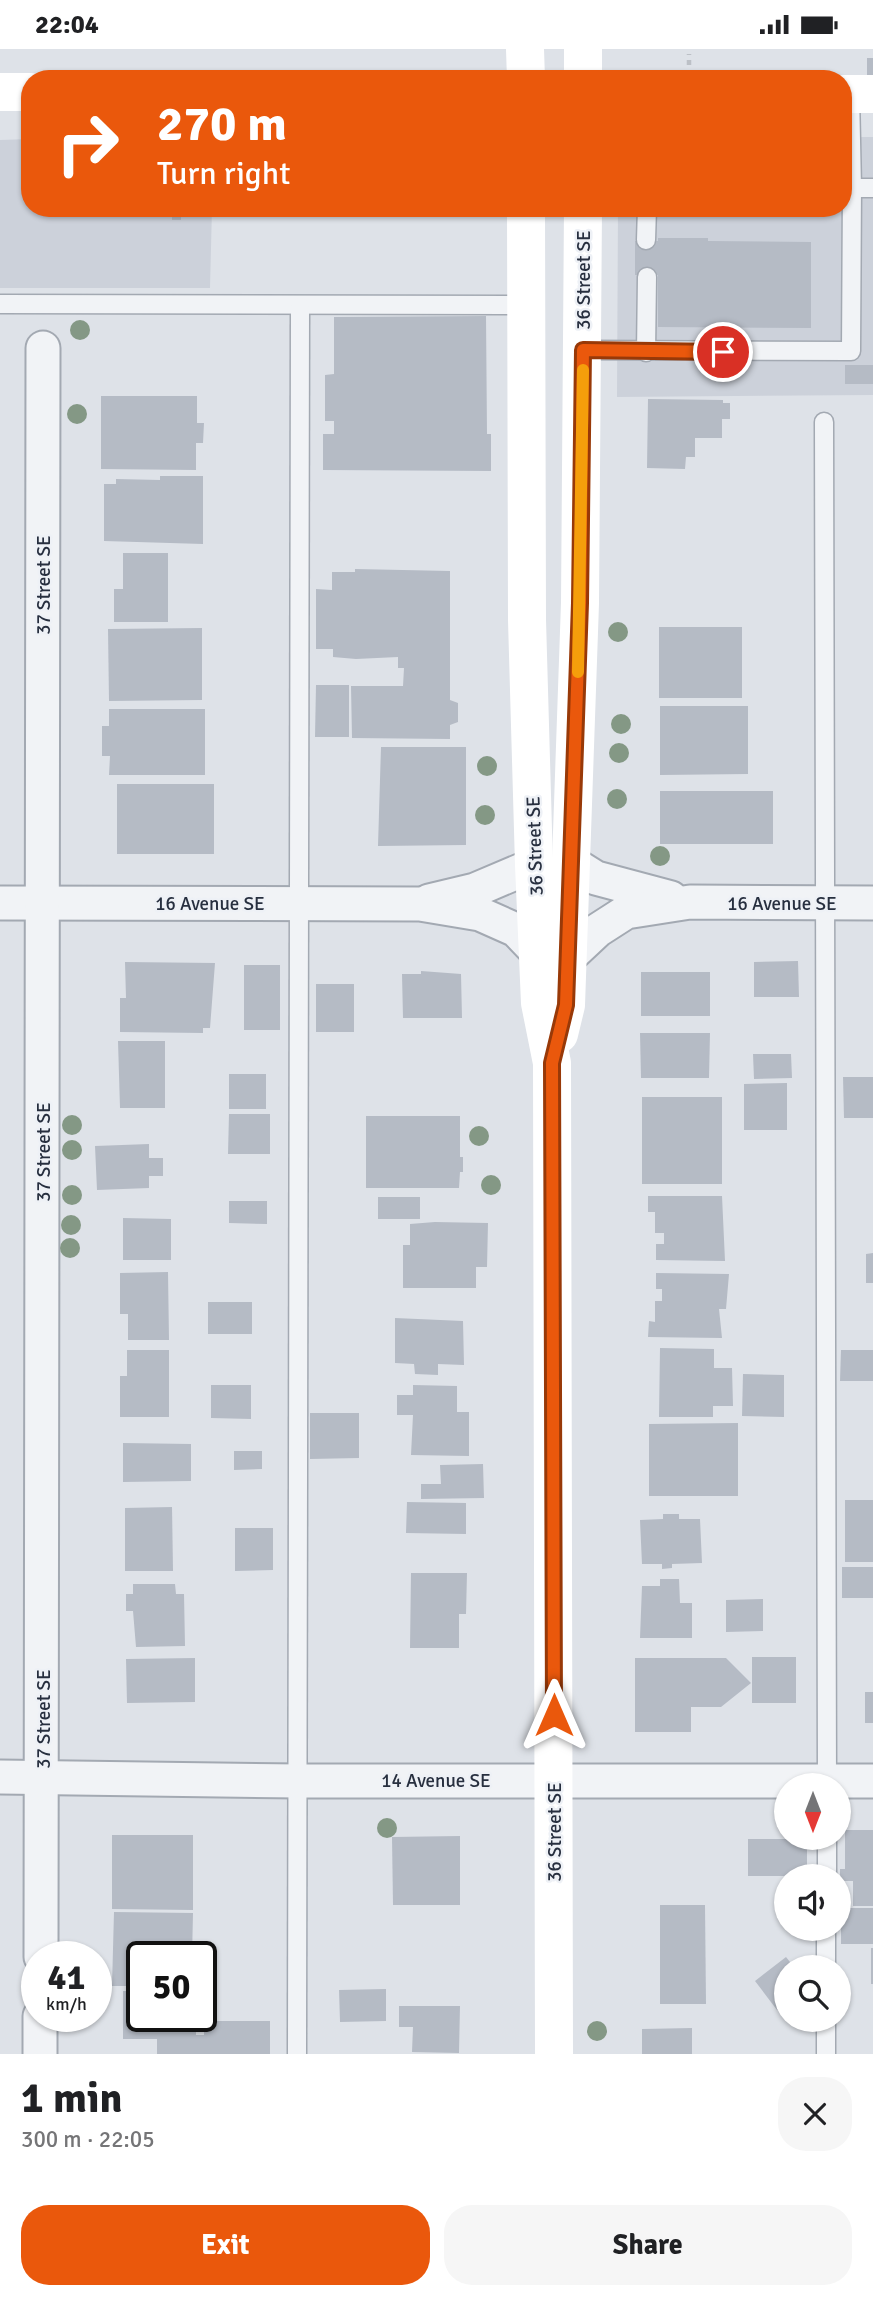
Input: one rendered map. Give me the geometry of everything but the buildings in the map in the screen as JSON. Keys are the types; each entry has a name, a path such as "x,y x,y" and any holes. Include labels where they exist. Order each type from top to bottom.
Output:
{"main road":[{"path":"526,49 526,70"},
{"path":"583,49 583,70"},
{"path":"0,92 21,92"},
{"name":"36 Street SE","path":"526,217 527,621 534,865 566,1005 552,1063 554,2054"},
{"name":"36 Street SE","path":"553,957 572,863 580,603 583,217"}],"street":[{"name":"37 Street SE","path":"41,1941 43,348"},
{"name":"16 Avenue SE","path":"572,863 596,878 690,902"},
{"name":"16 Avenue SE","path":"420,904 475,890 534,865"},
{"name":"16 Avenue SE","path":"0,903 420,904 480,915 516,930 553,957 626,912 690,902 873,904"},
{"name":"14 Avenue SE","path":"0,1777 774,1782"},
{"name":"14 Avenue SE","path":"851,1781 873,1780"},
{"path":"40,2032 40,2054"}],"lane":[{"path":"852,141 856,94"},
{"path":"852,188 873,188"},
{"path":"646,240 647,217"},
{"path":"583,350 851,351 849,217"},
{"path":"646,352 647,277"},
{"path":"0,304 300,307 526,305"},
{"path":"297,2054 300,307"},
{"path":"824,422 827,1773"},
{"path":"826,2032 826,2054"}],"path":[{"path":"689,70 690,54"}],"shaded area":[{"path":"852,137 873,137 873,395 617,397 618,217 852,217"},
{"path":"21,139 21,217 212,217 210,288 0,288 0,140"}],"slow traffic":[{"path":"578,672 583,370"}],"route":[{"path":"554,1715 552,1063 566,1005 580,603 583,350 723,352"}]}
